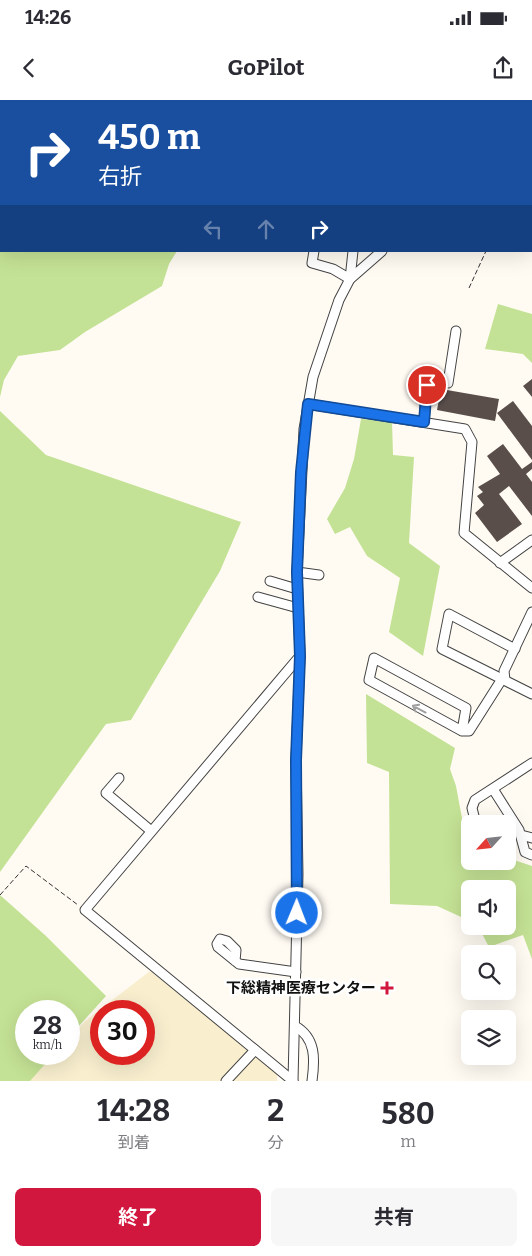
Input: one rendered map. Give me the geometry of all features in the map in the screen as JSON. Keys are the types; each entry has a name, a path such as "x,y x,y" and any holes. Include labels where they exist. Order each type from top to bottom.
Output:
{"street":[{"path":"314,252 312,263 333,269 350,279"},
{"path":"292,1081 298,874 296,760 300,656 297,572 301,472 308,404 313,378 332,317 350,279 353,252"},
{"path":"350,279 381,252"},
{"path":"424,422 427,385 431,382 448,383 456,331"},
{"path":"308,404 465,430 470,435 472,442 464,533 532,588"},
{"path":"500,563 531,543"},
{"path":"297,572 320,575"},
{"path":"270,581 298,589"},
{"path":"258,597 298,608"},
{"path":"462,731 466,708 374,658 369,680 462,731 470,731 503,680 504,670 532,612"},
{"path":"515,649 449,614 442,649 532,694"},
{"path":"292,1081 85,910 150,830 300,656"},
{"path":"474,815 472,808 476,800 532,764"},
{"path":"118,778 106,793 150,830"},
{"path":"493,789 520,835 525,852 532,855"},
{"path":"520,835 532,838"},
{"path":"235,961 261,969 296,972"},
{"path":"295,1026 305,1031 311,1040 314,1056 312,1081"},
{"path":"226,1081 255,1050"}],"path":[{"path":"469,288 486,252"},
{"path":"0,894 26,866 85,910"}],"shaded area":[{"path":"150,971 277,1072 277,1081 29,1081 44,1065 80,1065 80,1026 90,1017 90,1065 155,1065 155,1000 112,1000"}],"green space":[{"path":"0,252 176,252 169,264 162,286 85,332 60,350 18,356 4,380 0,397"},
{"path":"498,304 532,314 532,363 523,354 485,349"},
{"path":"0,411 46,455 241,522 220,571 131,720 106,724 0,872"},
{"path":"361,419 392,421 393,455 414,457 409,543 440,566 423,656 389,632 400,578 367,556 350,527 335,534 327,519 345,488 354,459"},
{"path":"366,694 455,748 450,769 456,786 461,815 461,870 516,870 516,861 532,866 532,959 523,935 495,945 488,945 483,935 516,935 516,880 461,880 461,917 437,906 390,904 389,772 367,763"},
{"path":"0,895 46,936 106,996 102,1000 90,1000 90,1014 80,1025 80,1000 15,1000 15,1065 44,1065 30,1081 0,1081"}],"building":[{"path":"532,379 532,397 523,386"},
{"path":"441,389 499,399 495,421 437,410"},
{"path":"513,401 532,426 532,460 497,413"},
{"path":"503,444 522,469 532,462 532,469 526,474 532,482 532,516 509,486 499,494 522,524 497,542 475,513 484,505 477,496 483,492 478,487 500,474 487,456"}],"place":[{"name":"下総精神医療センター","path":"387,988"}],"route":[{"path":"297,913 296,760 300,656 297,572 301,472 308,404 424,422 427,385"}]}
